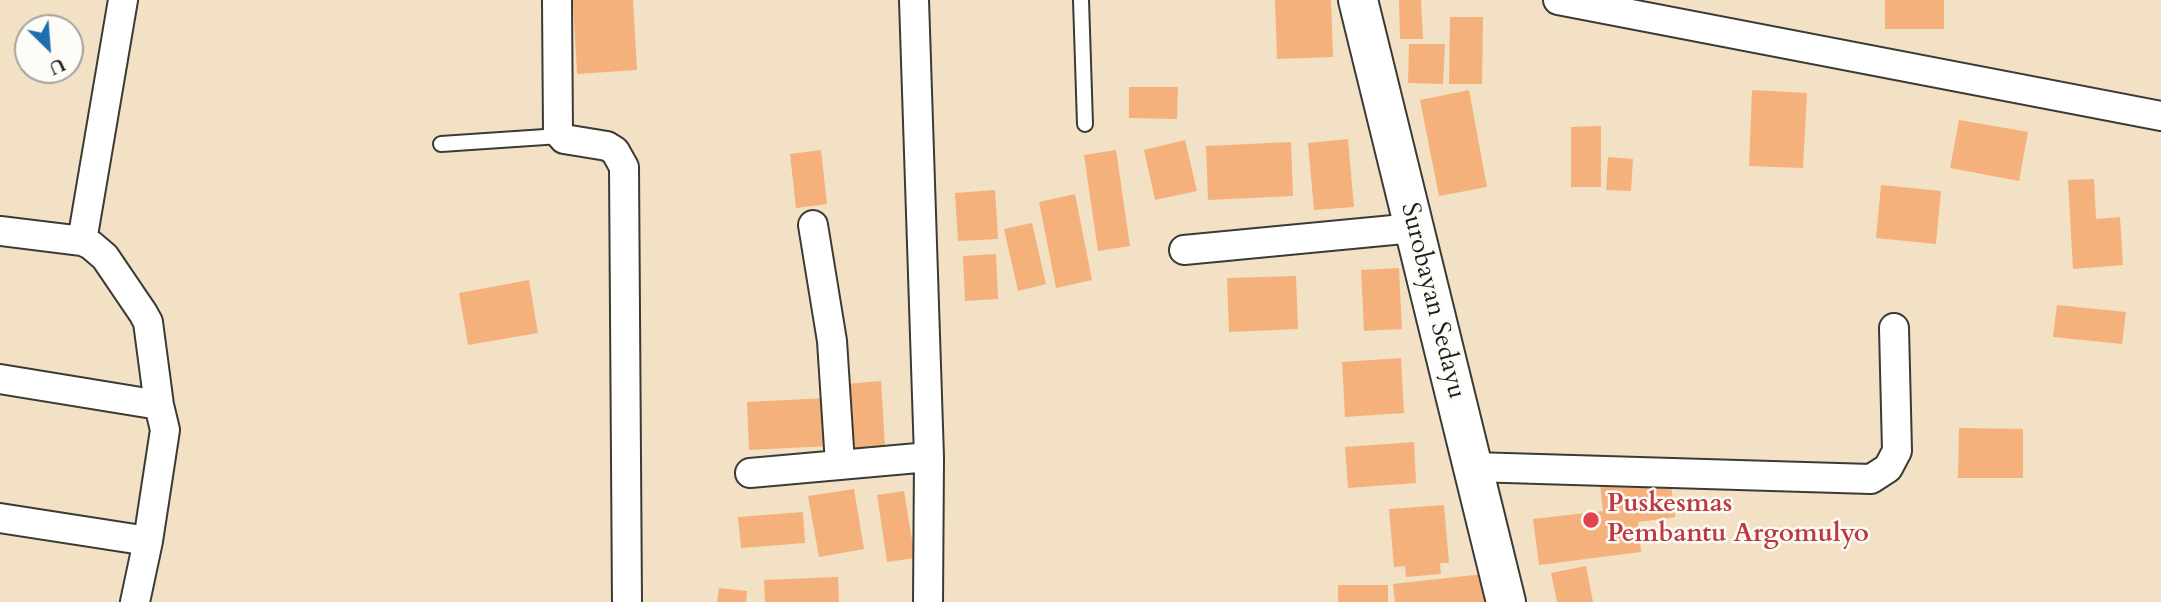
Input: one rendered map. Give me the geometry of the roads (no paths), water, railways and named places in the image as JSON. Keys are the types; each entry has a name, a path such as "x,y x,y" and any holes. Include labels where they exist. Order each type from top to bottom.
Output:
{"main road":[{"name":"Surobayan Sedayu","path":"1358,0 1506,602"}],"street":[{"path":"82,242 123,0"},
{"path":"557,0 556,126 560,136 564,139 607,146 615,150 624,167 627,602"},
{"path":"915,0 929,457 928,602"},
{"path":"1558,0 2161,116"},
{"path":"813,225 832,341 840,464"},
{"path":"1184,250 1414,228"},
{"path":"0,231 82,242 98,249 148,322 165,430 148,541 135,602"},
{"path":"1473,467 1871,479 1888,468 1896,451 1894,328"},
{"path":"0,379 159,405"},
{"path":"750,472 929,457"},
{"path":"0,518 148,541"}],"lane":[{"path":"1082,0 1084,124"},
{"path":"441,144 560,136"}],"place":[{"name":"Puskesmas Pembantu Argomulyo","path":"1591,520"}]}
